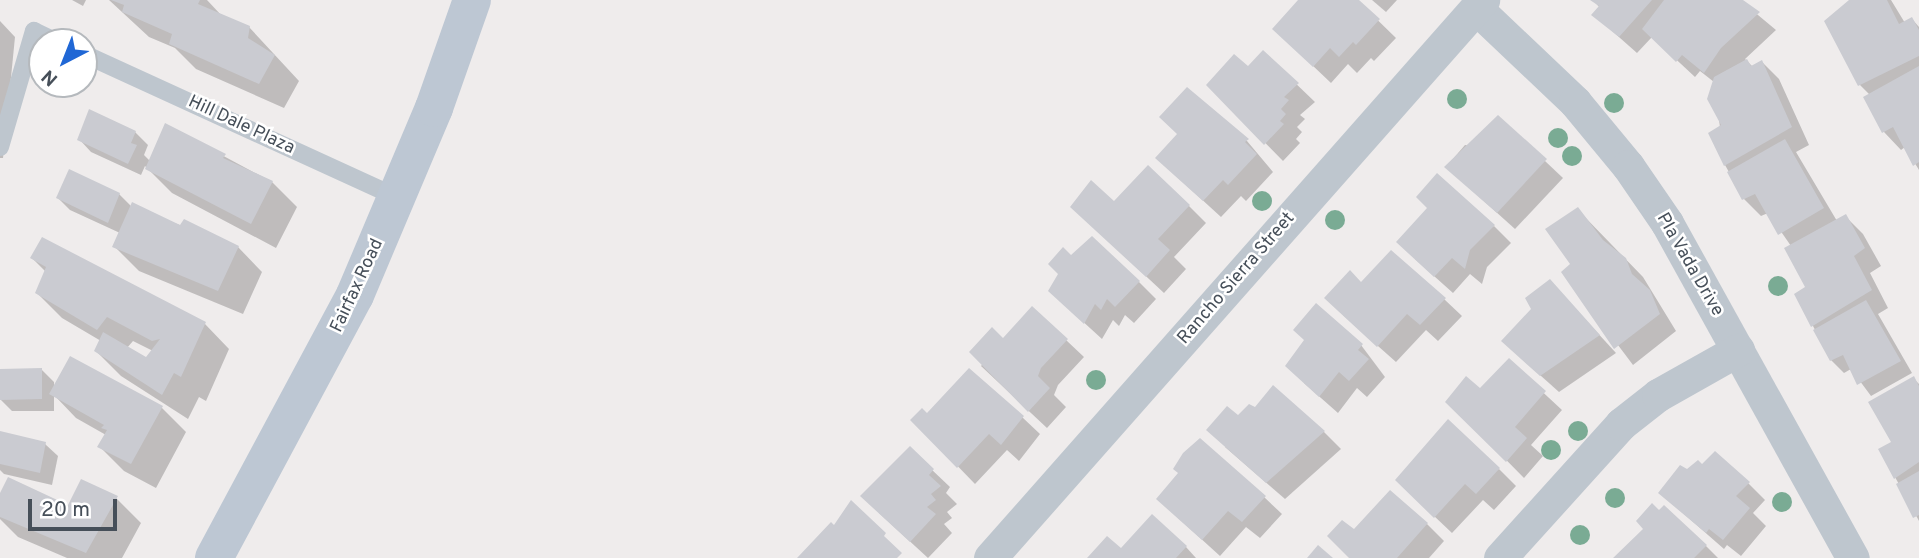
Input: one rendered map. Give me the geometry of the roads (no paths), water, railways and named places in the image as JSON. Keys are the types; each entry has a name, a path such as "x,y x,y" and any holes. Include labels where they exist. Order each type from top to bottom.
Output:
{"main road":[{"name":"Fairfax Road","path":"215,558 306,392 398,198 472,0"}],"street":[{"name":"Pla Vada Drive","path":"1479,4 1575,102 1628,166 1667,223 1853,558"},
{"name":"Rancho Sierra Street","path":"990,558 1479,4"},
{"path":"1500,558 1621,424 1658,395 1738,350"}],"lane":[{"path":"0,147 28,51"},
{"name":"Hill Dale Plaza","path":"98,60 398,198"}]}
